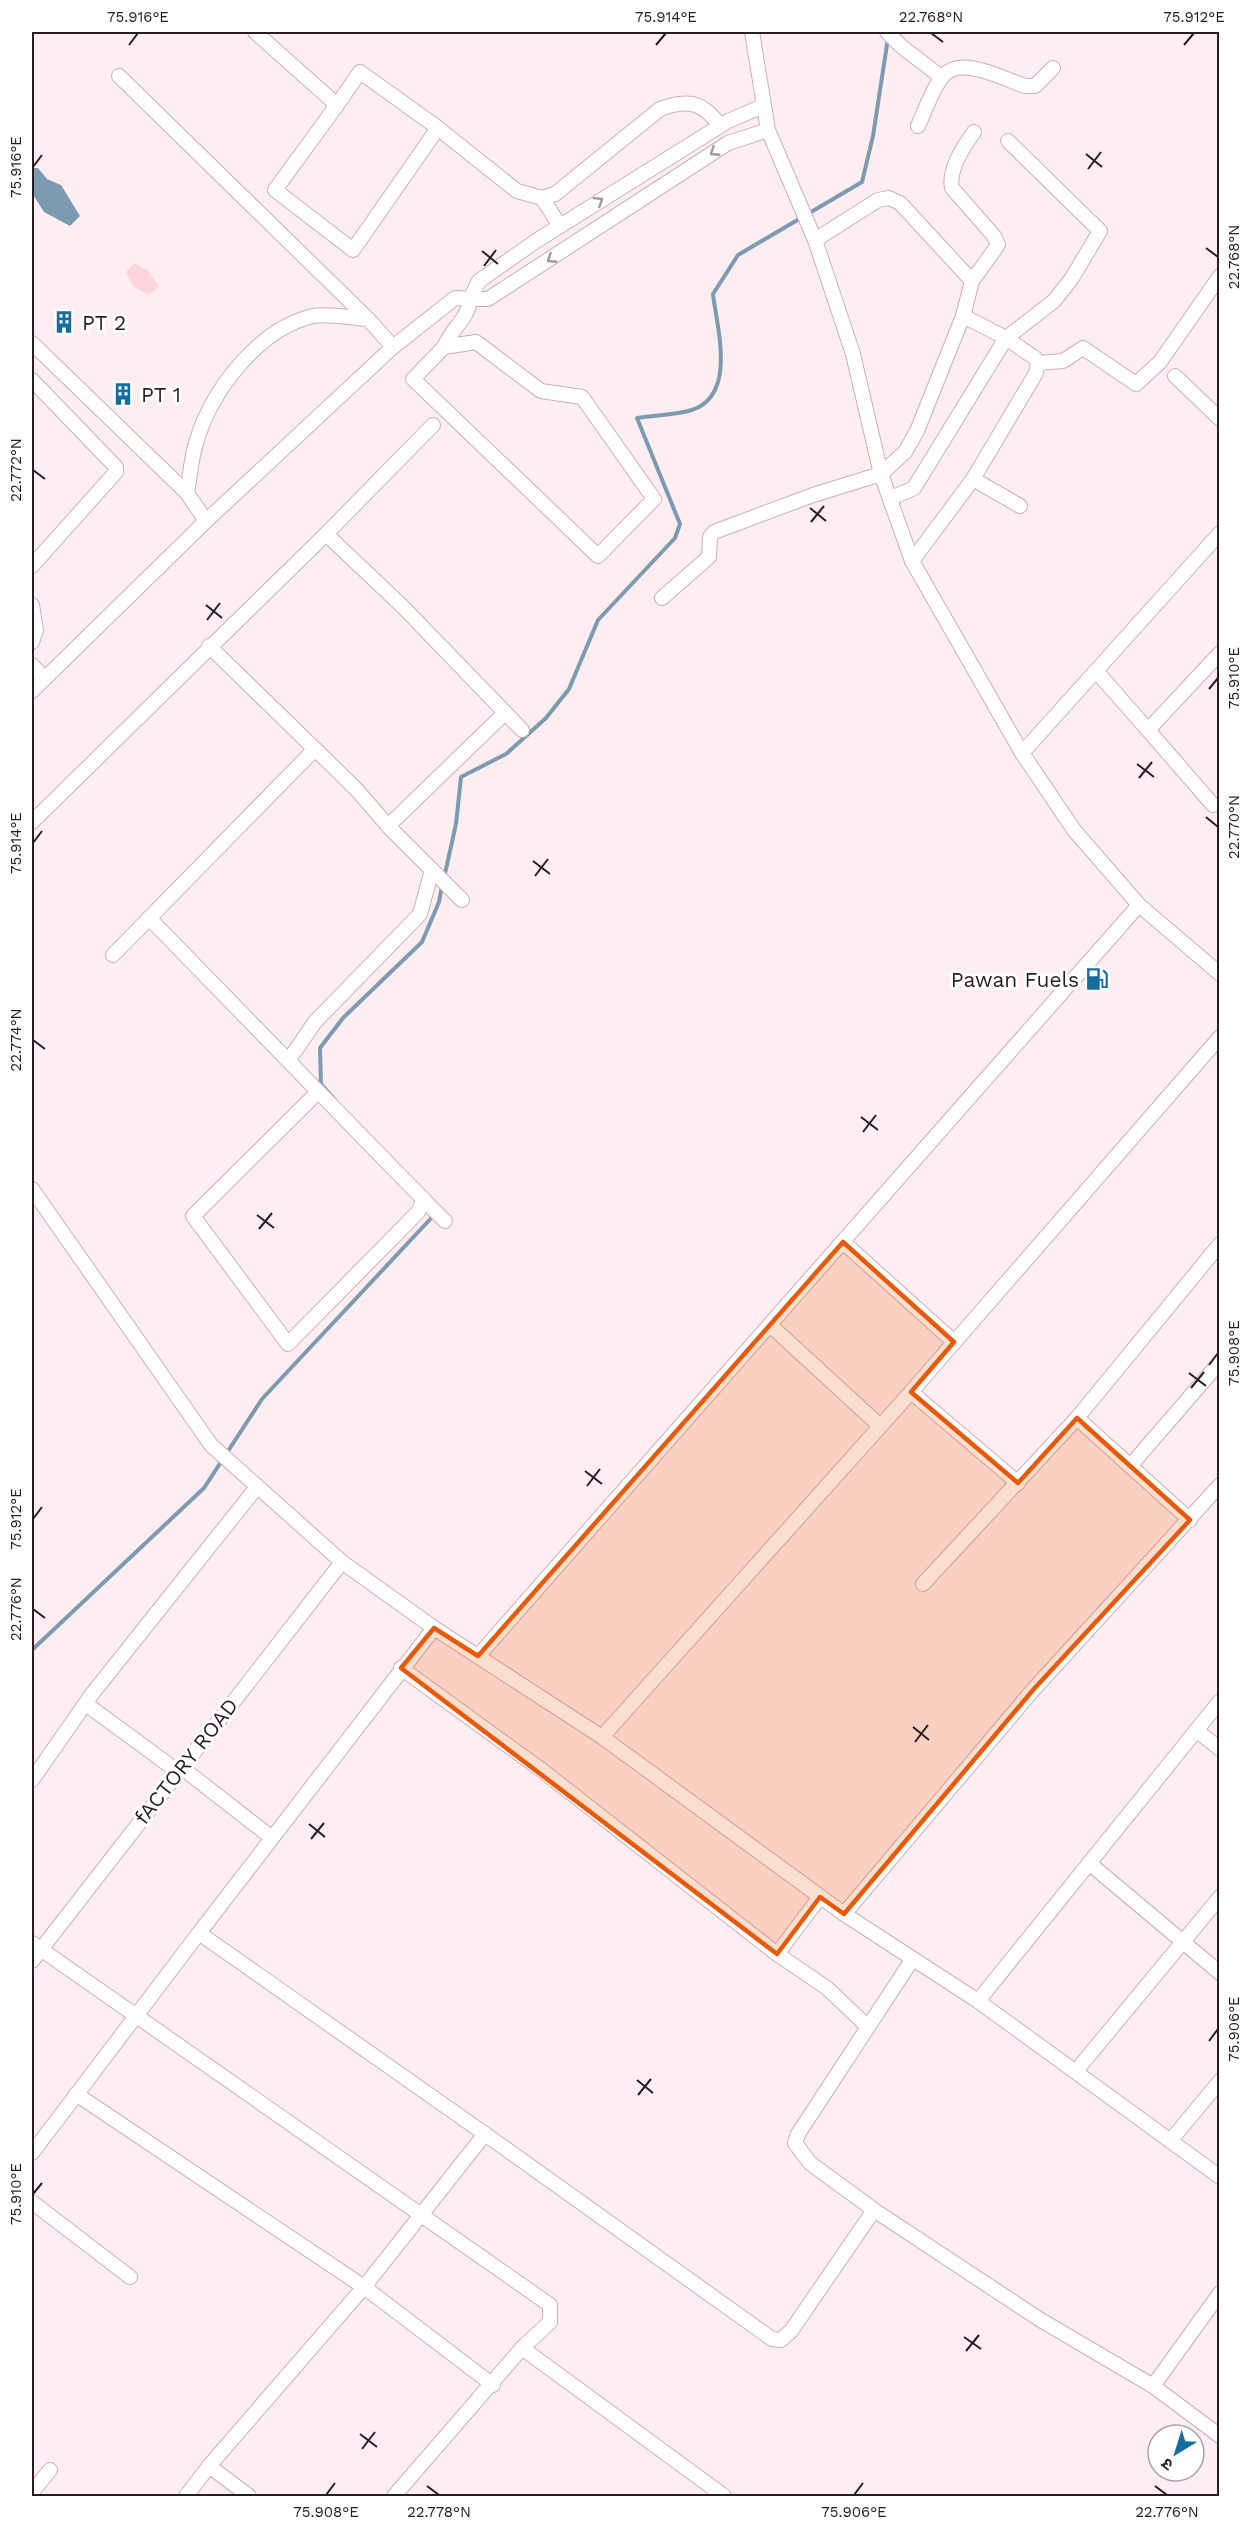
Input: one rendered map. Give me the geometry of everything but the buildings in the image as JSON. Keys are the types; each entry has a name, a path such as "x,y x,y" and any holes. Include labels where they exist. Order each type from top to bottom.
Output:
{"street":[{"path":"255,32 337,105"},
{"path":"752,32 768,130 814,238 853,354 881,474 912,561 1022,753 1074,830 1139,905 1220,974"},
{"path":"890,35 941,77"},
{"path":"918,126 941,77 948,71 965,67 1025,86 1035,86 1053,68"},
{"path":"438,128 353,250 275,190 360,72 438,128 517,191 542,198 555,194 660,109 679,102 690,103 713,116 720,126"},
{"path":"119,76 368,319 393,347"},
{"path":"444,347 476,342 541,391 582,397 654,499 598,556 413,379 444,347 450,333 469,311 470,299 479,281 560,226 720,126 763,106"},
{"path":"32,691 206,521 393,347 455,298 488,299 728,143 768,130"},
{"path":"662,598 709,557 710,537 714,532 813,495 881,474 905,452 914,437 963,316 972,281 995,250 998,242 952,188 950,181 959,155 974,132"},
{"path":"891,498 914,488 1006,338 1054,301 1072,278 1100,231 1008,141"},
{"path":"542,198 560,226"},
{"path":"814,238 878,200 889,198 900,203 972,281"},
{"path":"963,316 1006,338 1038,363 1063,361 1083,348 1136,384 1160,362 1220,276"},
{"path":"187,493 196,443 215,397 237,367 268,336 313,316 368,319"},
{"path":"32,343 187,493 206,521"},
{"path":"912,561 973,479 1022,400 1036,373 1038,363"},
{"path":"1175,376 1220,419"},
{"path":"32,380 112,460 116,472 32,566"},
{"path":"32,822 209,646 326,534 433,425"},
{"path":"973,479 1020,506"},
{"path":"1022,753 1220,533"},
{"path":"326,534 404,606 522,730"},
{"path":"32,605 36,630 32,642"},
{"path":"209,646 356,789 388,826 462,900"},
{"path":"1148,730 1220,653"},
{"path":"32,665 44,678"},
{"path":"1096,670 1213,805"},
{"path":"388,826 505,713"},
{"path":"113,955 315,748"},
{"path":"288,1061 315,1022 420,914 440,878"},
{"path":"478,1656 1139,905"},
{"path":"149,918 435,1212 418,1212 288,1344 193,1216 318,1092"},
{"path":"602,1737 880,1426 1220,1037"},
{"path":"32,1189 211,1445 342,1562 434,1628 602,1737 820,1897 912,1960 978,2001 1220,2177"},
{"path":"843,1242 954,1342"},
{"path":"923,1584 1077,1418 1220,1244"},
{"path":"770,1325 880,1426"},
{"path":"1131,1465 1220,1362"},
{"path":"910,1392 1018,1483"},
{"path":"1077,1418 1190,1520"},
{"path":"844,1914 1033,1690 1220,1485"},
{"path":"32,1780 86,1704 257,1487"},
{"name":"fACTORY ROAD","path":"34,1951 342,1562"},
{"path":"32,2153 401,1668 434,1628"},
{"path":"401,1668 543,1771 777,1954 827,1988 868,2027"},
{"path":"978,2001 1220,1701"},
{"path":"86,1704 272,1838"},
{"path":"1196,1730 1220,1749"},
{"path":"1089,1863 1220,1973"},
{"path":"777,1954 820,1897"},
{"path":"1076,2072 1220,1897"},
{"path":"199,1933 772,2339 781,2340 791,2331 874,2210"},
{"path":"34,1951 137,2017 550,2305 550,2322 522,2348 493,2385 394,2496"},
{"path":"912,1960 795,2143 810,2163 874,2210 1039,2319 1153,2386 1220,2436"},
{"path":"1171,2140 1220,2081"},
{"path":"76,2094 364,2287 493,2385"},
{"path":"186,2496 209,2466 364,2287 419,2214 485,2134"},
{"path":"32,2202 130,2277"},
{"path":"1153,2386 1220,2293"},
{"path":"522,2348 724,2496"},
{"path":"209,2466 249,2496"},
{"path":"32,2492 50,2470"}],"highlighted area":[{"path":"843,1242 954,1342 911,1392 1018,1483 1077,1418 1190,1520 1033,1690 844,1914 820,1897 777,1954 401,1668 434,1628 478,1656"}],"shaded area":[{"path":"134,263 148,271 159,286 149,295 134,287 126,272"}],"water":[{"path":"32,168 38,168 47,179 61,185 80,216 70,226 44,212 32,193"}],"waterway":[{"path":"444,878 456,824 461,777 506,754 546,718 569,689 598,620 675,538 680,524 637,418 692,410 706,402 715,390 721,359 713,294 738,255 862,182 873,136 888,38"},
{"path":"335,1100 321,1084 320,1048 343,1018 422,942 439,902 442,885"},
{"path":"32,1650 204,1488 262,1399 435,1214"}],"place":[{"name":"PT 2","path":"64,322"},
{"name":"PT 1","path":"123,394"},
{"name":"Pawan Fuels","path":"1097,979"}]}
